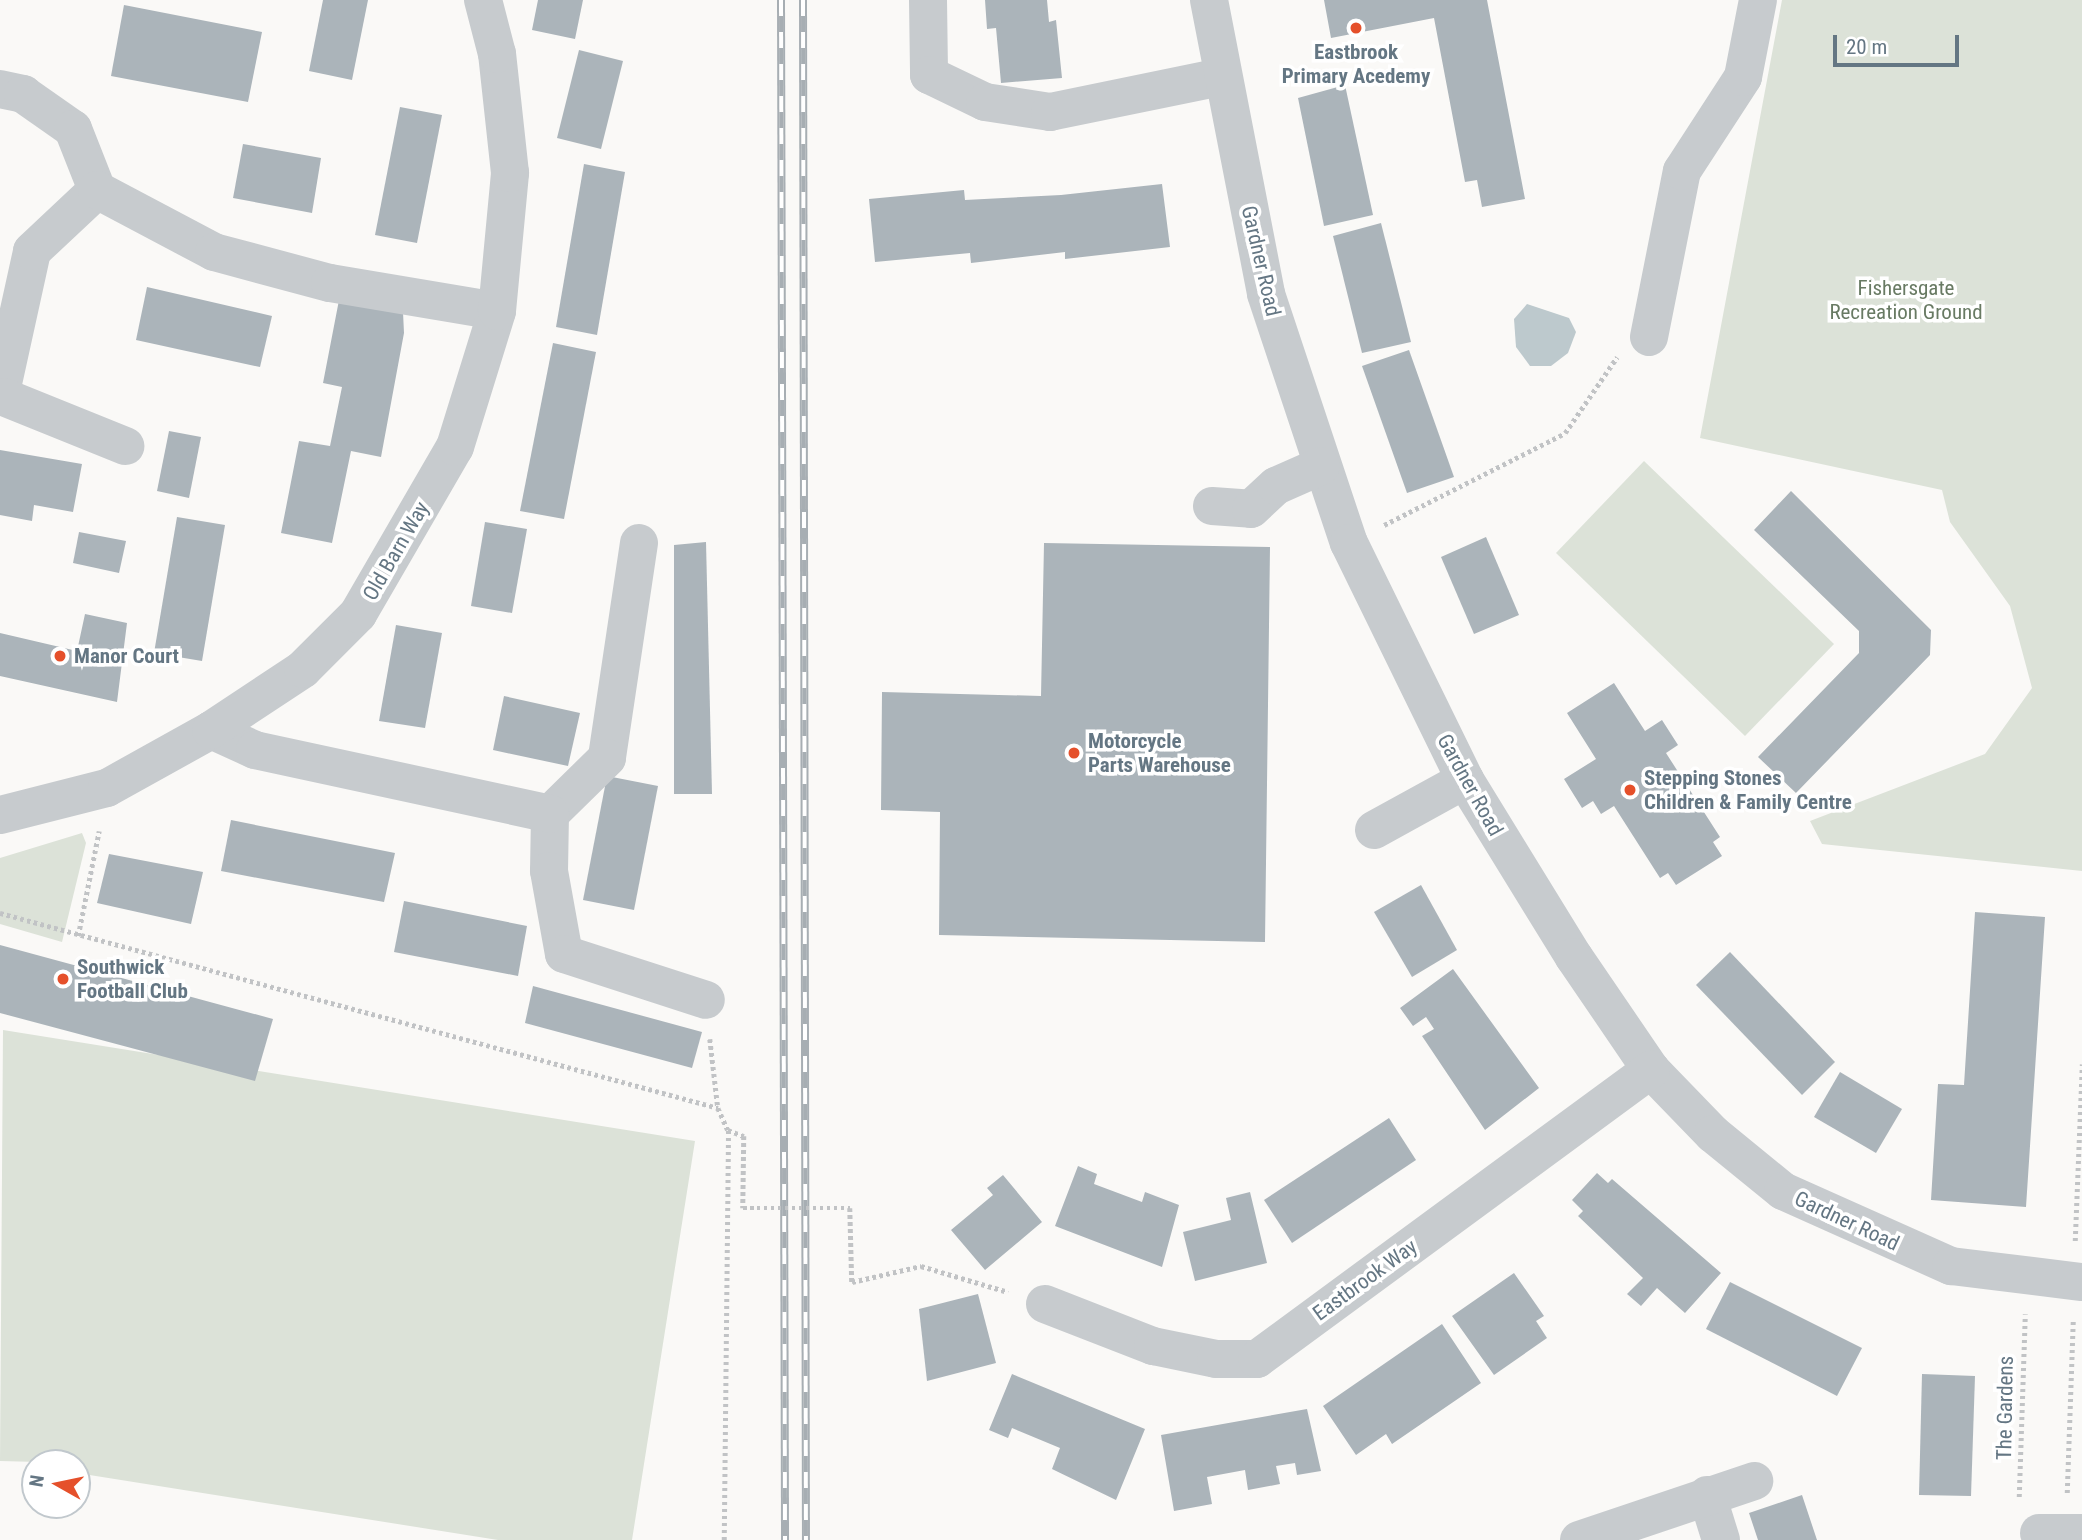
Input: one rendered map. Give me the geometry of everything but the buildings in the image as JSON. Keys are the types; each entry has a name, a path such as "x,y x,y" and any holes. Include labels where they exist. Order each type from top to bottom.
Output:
{"street":[{"name":"Old Barn Way","path":"0,815 107,788 211,730 303,669 358,614 455,447 497,311 510,173 497,54 483,0"},
{"path":"928,0 929,75 985,102 1050,112 1221,77"},
{"name":"Gardner Road","path":"1209,0 1221,77 1266,294 1321,466 1349,543 1465,780 1651,1070 1713,1134 1783,1191 1951,1266 2082,1282"},
{"path":"1649,337 1682,171 1743,77 1758,0"},
{"path":"0,89 23,94 73,129 97,190 214,252 331,283 497,311"},
{"path":"97,190 32,251 2,397 125,446"},
{"path":"1212,506 1251,509 1276,486 1321,466"},
{"path":"639,543 607,758 550,814 549,871 564,954 706,1000"},
{"path":"211,730 255,750 550,814"},
{"path":"1374,830 1465,780"},
{"name":"Eastbrook Way","path":"1045,1304 1153,1346 1216,1359 1257,1359 1651,1070"},
{"path":"1579,1540 1755,1481"},
{"path":"1707,1495 1721,1540"},
{"path":"2029,1523 2082,1533"}],"path":[{"path":"1349,543 1565,433 1610,362 1649,337"},
{"path":"78,936 107,788"},
{"path":"0,913 718,1108"},
{"path":"706,1000 718,1108 728,1130 724,1540"},
{"path":"728,1130 744,1136 743,1208 850,1208 852,1282 921,1266 1045,1304"},
{"name":"The Gardens","path":"2029,1277 2029,1523"}],"green space":[{"name":"Fishersgate Recreation Ground","path":"1782,0 2082,0 2082,871 1822,844 1810,821 1985,754 2032,688 2010,606 1950,522 1942,490 1700,438"},
{"path":"1644,461 1834,644 1745,736 1556,553"},
{"path":"82,833 86,843 62,942 0,924 0,858"},
{"path":"3,1030 695,1141 632,1540 498,1540 91,1475 91,1449 21,1449 21,1462 0,1461"}],"shaded area":[{"path":"1527,304 1569,318 1576,332 1568,353 1551,366 1530,366 1516,347 1514,319"}],"railway":[{"path":"781,0 785,1540"},
{"path":"803,0 806,1540"}],"place":[{"name":"Eastbrook Primary Acedemy","path":"1356,28"},
{"name":"Manor Court","path":"60,656"},
{"name":"Motorcycle Parts Warehouse","path":"1074,753"},
{"name":"Stepping Stones Children & Family Centre","path":"1630,790"},
{"name":"Southwick Football Club","path":"63,979"}]}
